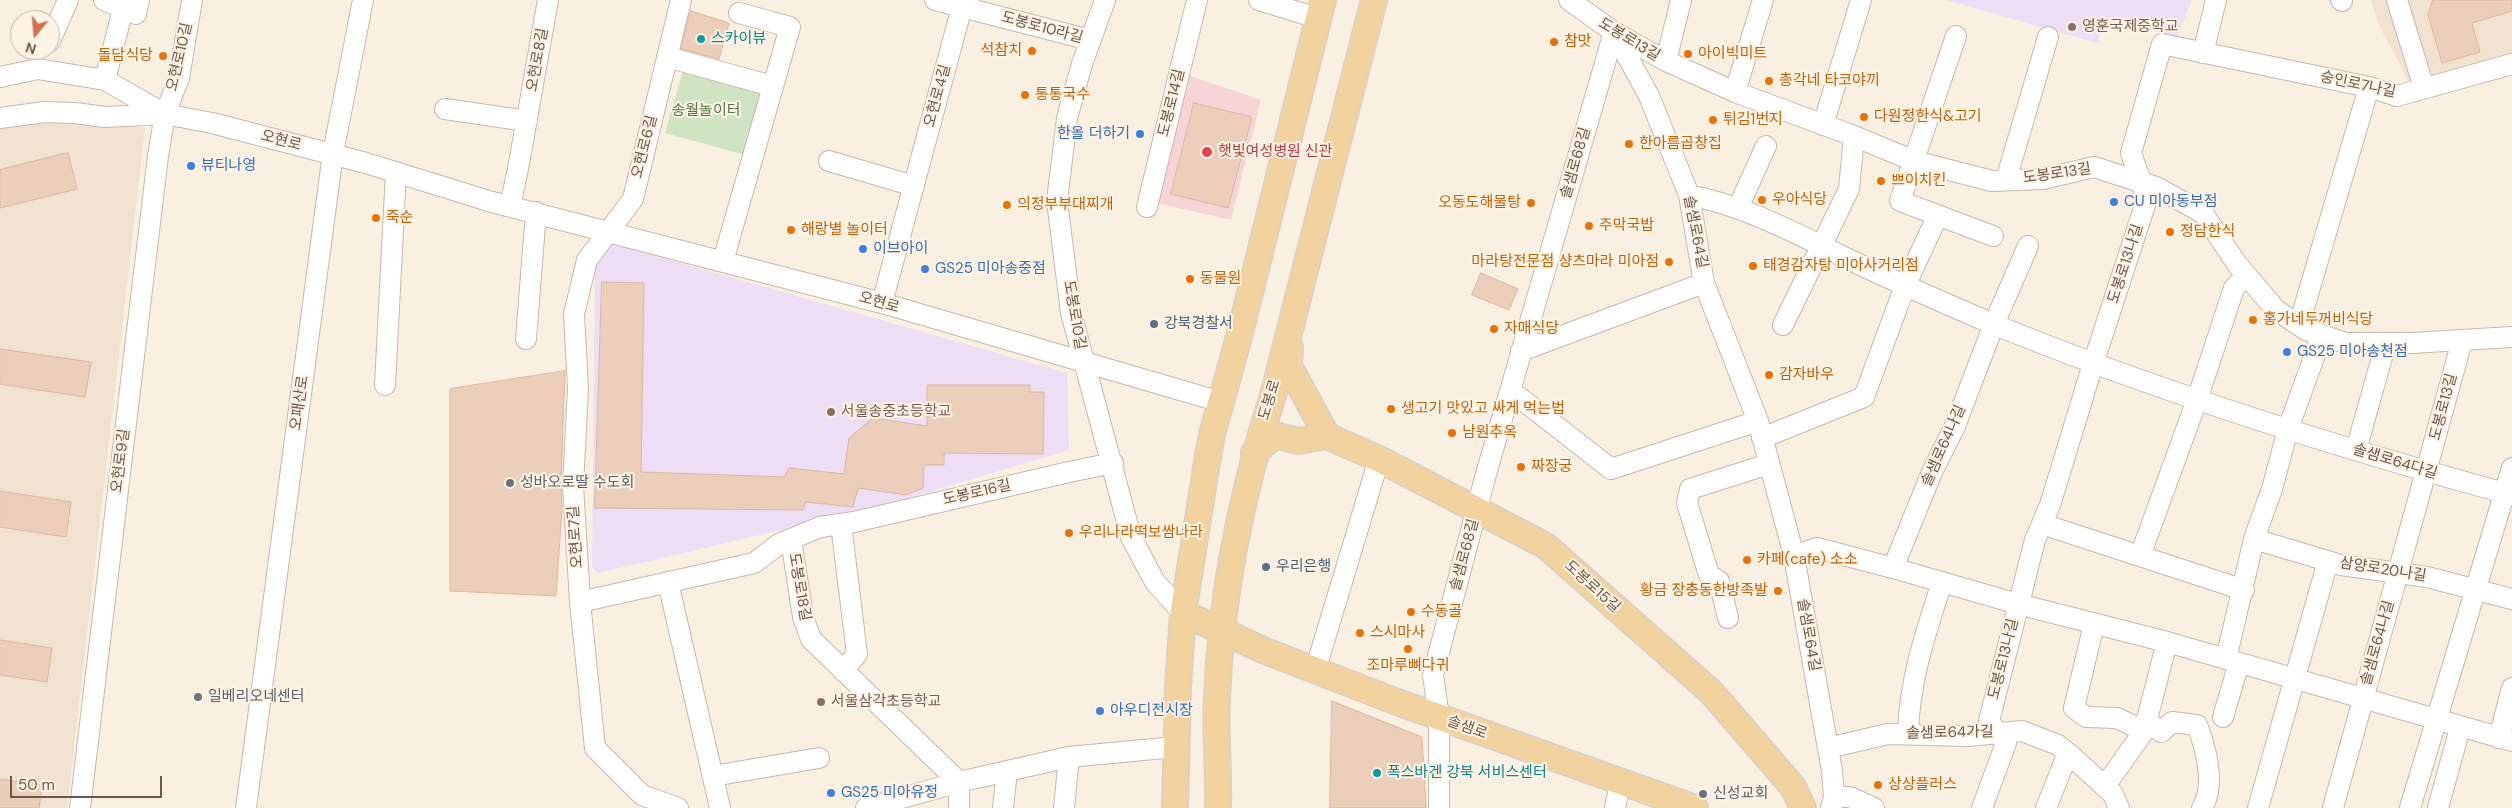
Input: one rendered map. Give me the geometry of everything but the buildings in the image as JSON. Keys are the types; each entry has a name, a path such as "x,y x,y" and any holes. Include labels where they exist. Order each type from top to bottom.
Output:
{"main road":[{"name":"도봉로","path":"1218,808 1217,698 1232,558 1254,453 1292,320 1374,0"},
{"path":"1175,808 1175,748 1183,613 1207,462 1322,9"},
{"path":"1254,453 1275,434 1298,441 1327,436 1289,366 1292,320"},
{"name":"도봉로15길","path":"1327,436 1380,459 1546,546 1712,693 1793,787 1803,808"},
{"name":"솔샘로","path":"1183,613 1223,632 1315,670 1620,783 1695,808"}],"street":[{"path":"60,18 68,0"},
{"path":"104,0 131,4 105,80"},
{"name":"오현로10길","path":"165,114 179,78 192,0"},
{"name":"오패산로","path":"246,808 332,154 363,0"},
{"name":"오현로8길","path":"510,206 548,0"},
{"name":"오현로6길","path":"610,230 633,199 681,0"},
{"name":"도봉로10라길","path":"935,0 966,4 1090,40"},
{"name":"도봉로10길","path":"1105,0 1090,40 1067,118 1057,201 1071,313 1082,362 1113,464 1131,537 1141,560 1155,582 1183,613"},
{"name":"도봉로14길","path":"1147,207 1197,0"},
{"path":"1258,0 1322,9"},
{"name":"도봉로13길","path":"1570,0 1614,32 1666,61 1735,92 1854,136 1914,161 1992,181 2043,179 2094,166 2156,187 2203,214 2246,276 2276,310 2300,325 2322,335 2346,343 2462,341 2512,337"},
{"name":"도봉로13길","path":"1666,61 1681,0"},
{"path":"1735,92 1763,0"},
{"path":"1823,125 1861,0"},
{"path":"2203,52 2216,0"},
{"path":"2397,0 2424,88"},
{"name":"오현로4길","path":"882,303 966,4"},
{"path":"723,261 790,27 739,13"},
{"name":"솔샘로64길","path":"1614,32 1649,96 1689,195 1704,283 1760,429 1770,464 1794,556 1828,748 1832,802"},
{"name":"솔샘로68길","path":"1440,808 1439,717 1433,675 1509,394 1614,32"},
{"path":"1956,36 1900,201 1992,236"},
{"name":"도봉로13길","path":"2006,180 2048,37"},
{"name":"도봉로13나길","path":"1999,733 1989,721 2035,540 2050,505 2093,364 2148,199 2139,181 2131,154 2162,44 2203,52"},
{"name":"숭인로7나길","path":"2203,52 2370,87 2397,96 2512,64"},
{"path":"667,57 772,86"},
{"path":"38,69 42,60"},
{"name":"오현로","path":"0,77 38,69 105,80 165,114"},
{"path":"2300,325 2370,87"},
{"path":"445,108 527,121"},
{"name":"오현로","path":"0,118 44,112 75,112 104,117 165,114 212,123 332,154 510,206 610,230 882,303 1221,402"},
{"name":"오현로9길","path":"80,808 157,166 165,114"},
{"path":"1783,325 1849,189 1854,136"},
{"path":"1738,208 1766,146"},
{"path":"829,161 914,186"},
{"path":"385,385 396,172"},
{"name":"솔샘로64다길","path":"1689,195 1738,208 1905,286 2093,364 2196,400 2288,429 2426,472 2508,494"},
{"path":"526,338 536,212"},
{"path":"1509,394 1520,397 1612,469 1760,429 1864,397 1905,286 1938,215"},
{"name":"오현로7길","path":"610,230 587,260 574,314 578,388 573,486 580,602 595,748 642,795 678,808"},
{"path":"1994,324 2028,246"},
{"path":"2140,556 2234,288 2246,276"},
{"path":"1522,351 1704,283"},
{"name":"솔샘로64나길","path":"1893,568 1932,472 1955,426 1994,324"},
{"path":"2223,717 2254,539 2272,489 2288,429 2322,335"},
{"name":"도봉로13길","path":"2426,472 2462,341"},
{"path":"2356,450 2386,343"},
{"path":"1315,670 1380,459"},
{"name":"도봉로16길","path":"580,602 754,563 779,544 820,527 1113,464"},
{"path":"1728,618 1719,581 1709,575 1687,503 1690,489 1770,464"},
{"path":"2410,808 2476,589 2508,494 2512,468"},
{"name":"솔샘로64나길","path":"2333,808 2426,472"},
{"path":"841,524 857,654 844,671"},
{"path":"2042,524 2244,590"},
{"name":"도봉로18길","path":"791,539 803,617 812,639 958,782"},
{"name":"삼양로20나길","path":"2254,539 2328,561 2427,577 2512,599"},
{"name":"솔샘로64나길","path":"1794,556 1817,548 2018,604 2167,642 2506,740 2512,688"},
{"path":"2258,808 2328,561"},
{"path":"668,582 720,808"},
{"path":"1908,734 1909,703 1930,618 1942,582"},
{"path":"2094,624 2074,708 2086,717 2117,718 2145,725 2161,732 2172,722 2197,725 2208,754 2207,800 2202,808"},
{"path":"2105,786 2145,725 2167,642"},
{"path":"2438,808 2460,728"},
{"name":"솔샘로64가길","path":"1828,748 1888,734 1967,736 2022,731 2058,745 2113,794 2119,808"},
{"path":"1982,808 2006,743 1999,733"},
{"path":"878,807 958,782 1069,758 1175,748"},
{"path":"2046,808 2068,753"},
{"path":"713,776 819,758"},
{"path":"1064,808 1069,758"},
{"path":"1003,808 1007,771"},
{"path":"958,782 959,808"},
{"path":"1615,808 1620,783"},
{"path":"1832,802 1850,797 1874,808"}],"shaded area":[{"name":"영훈국제중학교","path":"1946,0 2192,0 2177,37 2105,18 2097,43"},
{"path":"2371,0 2512,0 2512,54 2409,82 2378,23"},
{"name":"햇빛여성병원 신관","path":"1179,72 1261,100 1231,220 1156,203"},
{"path":"24,106 145,128 67,808 0,808 0,112"},
{"name":"서울송중초등학교","path":"610,243 1067,373 1069,450 879,507 598,573 592,567 595,265"}],"green space":[{"name":"송월놀이터","path":"683,70 769,95 749,156 665,133"}],"place":[{"name":"영훈국제중학교","path":"2072,27"},
{"name":"스카이뷰","path":"701,39"},
{"name":"참맛","path":"1554,42"},
{"name":"석참치","path":"1032,51"},
{"name":"아이빅미트","path":"1688,54"},
{"name":"돌담식당","path":"163,56"},
{"name":"총각네 타코야끼","path":"1769,81"},
{"name":"통통국수","path":"1025,95"},
{"name":"다원정한식&고기","path":"1864,117"},
{"name":"튀김1번지","path":"1713,120"},
{"name":"한올 더하기","path":"1140,134"},
{"name":"한아름곱창집","path":"1629,144"},
{"name":"햇빛여성병원 신관","path":"1207,152"},
{"name":"뷰티나영","path":"191,166"},
{"name":"쁘이치킨","path":"1881,181"},
{"name":"우아식당","path":"1762,200"},
{"name":"CU 미아동부점","path":"2114,202"},
{"name":"오동도해물탕","path":"1531,203"},
{"name":"의정부부대찌개","path":"1007,205"},
{"name":"죽순","path":"376,218"},
{"name":"주막국밥","path":"1589,226"},
{"name":"해랑별 놀이터","path":"791,230"},
{"name":"정담한식","path":"2170,232"},
{"name":"이브아이","path":"863,249"},
{"name":"마라탕전문점 샹츠마라 미아점","path":"1669,262"},
{"name":"태경감자탕 미아사거리점","path":"1753,266"},
{"name":"GS25 미아송중점","path":"925,269"},
{"name":"동물원","path":"1190,279"},
{"name":"홍가네두꺼비식당","path":"2253,320"},
{"name":"강북경찰서","path":"1154,324"},
{"name":"자매식당","path":"1494,329"},
{"name":"GS25 미아송천점","path":"2287,352"},
{"name":"감자바우","path":"1769,375"},
{"name":"생고기 맛있고 싸게 먹는법","path":"1391,409"},
{"name":"서울송중초등학교","path":"831,412"},
{"name":"남원추옥","path":"1452,433"},
{"name":"짜장궁","path":"1521,467"},
{"name":"성바오로딸 수도회","path":"510,483"},
{"name":"우리나라떡보쌈나라","path":"1069,533"},
{"name":"카페(cafe) 소소","path":"1747,560"},
{"name":"우리은행","path":"1266,567"},
{"name":"황금 장충동한방족발","path":"1778,591"},
{"name":"수동골","path":"1411,612"},
{"name":"스시마사","path":"1360,633"},
{"name":"조마루뼈다귀","path":"1408,649"},
{"name":"일베리오네센터","path":"198,697"},
{"name":"서울삼각초등학교","path":"821,702"},
{"name":"아우디전시장","path":"1100,711"},
{"name":"폭스바겐 강북 서비스센터","path":"1377,773"},
{"name":"상상플러스","path":"1878,785"},
{"name":"GS25 미아유정","path":"831,793"},
{"name":"신성교회","path":"1703,794"}]}
